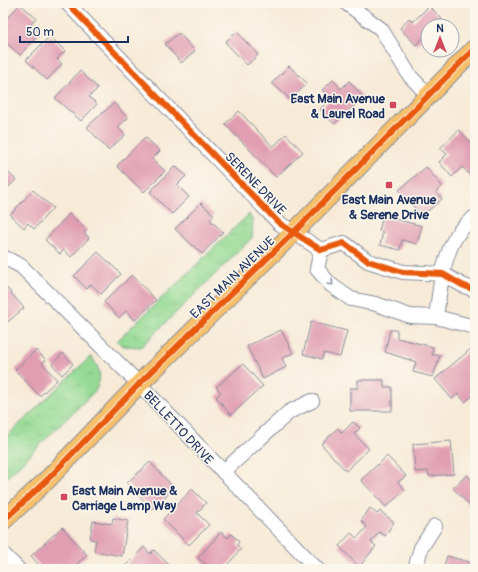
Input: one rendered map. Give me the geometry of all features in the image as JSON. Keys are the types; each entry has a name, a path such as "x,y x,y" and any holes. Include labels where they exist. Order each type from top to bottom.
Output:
{"main road":[{"name":"EAST MAIN AVENUE","path":"3,521 47,480 139,384 294,232 475,48"}],"street":[{"name":"SERENE DRIVE","path":"67,3 279,223 321,250"},
{"path":"346,3 381,29 410,76 428,95"},
{"path":"436,317 443,274 450,250 457,234 475,217"},
{"path":"475,290 462,285 443,274 403,272 368,261 344,243 321,250 317,269 331,285 350,299 376,304 410,316 436,317 475,327"},
{"name":"BELLETTO DRIVE","path":"3,257 21,266 139,384 316,569"},
{"path":"223,472 289,412 312,401"},
{"path":"415,569 421,548 435,526"},
{"path":"3,554 18,569"}],"green space":[{"path":"249,214 253,222 252,238 141,347 123,346 117,341"},
{"path":"91,356 99,372 99,380 96,390 3,481 3,440"}],"building":[{"path":"20,4 36,18 31,24 40,33 20,55 3,40 3,23"},
{"path":"429,6 441,18 420,18 420,41 416,45 400,28 409,18 413,22"},
{"path":"237,32 258,55 247,65 225,42"},
{"path":"179,33 195,51 181,63 165,44"},
{"path":"50,36 65,51 57,59 62,64 47,80 26,60"},
{"path":"289,66 307,83 291,100 272,83"},
{"path":"80,71 98,88 89,97 97,104 81,121 55,98"},
{"path":"333,80 341,89 349,81 363,97 334,124 320,109 331,99 322,90"},
{"path":"114,103 128,118 118,127 125,135 108,150 87,127"},
{"path":"239,111 273,147 286,134 303,152 276,177 225,124"},
{"path":"459,130 475,147 474,179 462,167 452,177 439,162 447,154 440,148"},
{"path":"145,137 160,151 152,159 165,171 144,192 117,166"},
{"path":"175,166 186,176 177,185 189,197 172,214 150,192"},
{"path":"3,167 16,180 3,192"},
{"path":"426,167 442,186 436,192 442,199 422,216 399,190"},
{"path":"33,190 53,208 34,229 28,223 24,228 10,215"},
{"path":"201,203 214,215 210,220 223,232 202,254 175,229"},
{"path":"69,214 87,230 84,233 89,238 71,257 64,250 60,254 45,240"},
{"path":"383,216 422,226 417,244 402,240 400,250 380,245 383,232 379,231"},
{"path":"98,252 121,274 101,294 91,284 87,289 74,276"},
{"path":"132,275 156,300 135,320 126,311 119,318 104,302"},
{"path":"6,287 24,308 3,326 3,289"},
{"path":"311,322 347,331 340,357 324,353 322,359 303,354"},
{"path":"281,330 293,353 282,358 286,367 263,379 247,346"},
{"path":"390,330 397,330 397,338 433,347 432,355 440,355 433,377 413,372 416,362 385,352"},
{"path":"472,348 475,352 475,373 473,375 475,377 475,394 465,402 458,394 452,399 435,379"},
{"path":"36,350 46,360 42,363 57,380 40,396 15,370"},
{"path":"63,353 73,364 62,375 52,364"},
{"path":"243,364 263,386 231,415 216,397 221,392 216,387"},
{"path":"358,380 384,380 384,387 392,387 392,411 350,411 350,388 358,388"},
{"path":"353,422 360,428 354,434 369,449 346,471 321,444 338,428 342,433"},
{"path":"451,441 454,474 429,476 428,471 415,472 413,444"},
{"path":"387,456 406,476 398,482 405,490 386,507 361,480"},
{"path":"150,462 174,488 152,509 127,483"},
{"path":"467,475 475,484 475,511 453,488"},
{"path":"192,489 206,503 197,513 209,525 189,545 163,519"},
{"path":"370,508 377,514 380,511 394,522 385,536 379,532 371,542 376,546 359,567 339,546 351,533 357,538 367,527 361,521"},
{"path":"113,518 128,521 122,556 94,551 96,540 90,539 93,521 112,524"},
{"path":"62,527 87,555 76,565 79,569 43,569 31,556"},
{"path":"221,532 228,538 231,534 239,541 237,545 241,549 224,569 211,569 198,558"},
{"path":"144,547 150,554 154,550 173,569 126,569 124,567"},
{"path":"447,556 469,562 467,569 443,569"}],"cycle path":[{"path":"67,3 279,223 321,250 344,243 368,261 403,272 443,274 462,285 475,290"},
{"path":"3,521 47,480 139,384 294,232 475,48"}],"place":[{"name":"East Main Avenue & Laurel Road","path":"393,105"},
{"name":"East Main Avenue & Serene Drive","path":"389,185"},
{"name":"East Main Avenue & Carriage Lamp Way","path":"64,497"}]}
